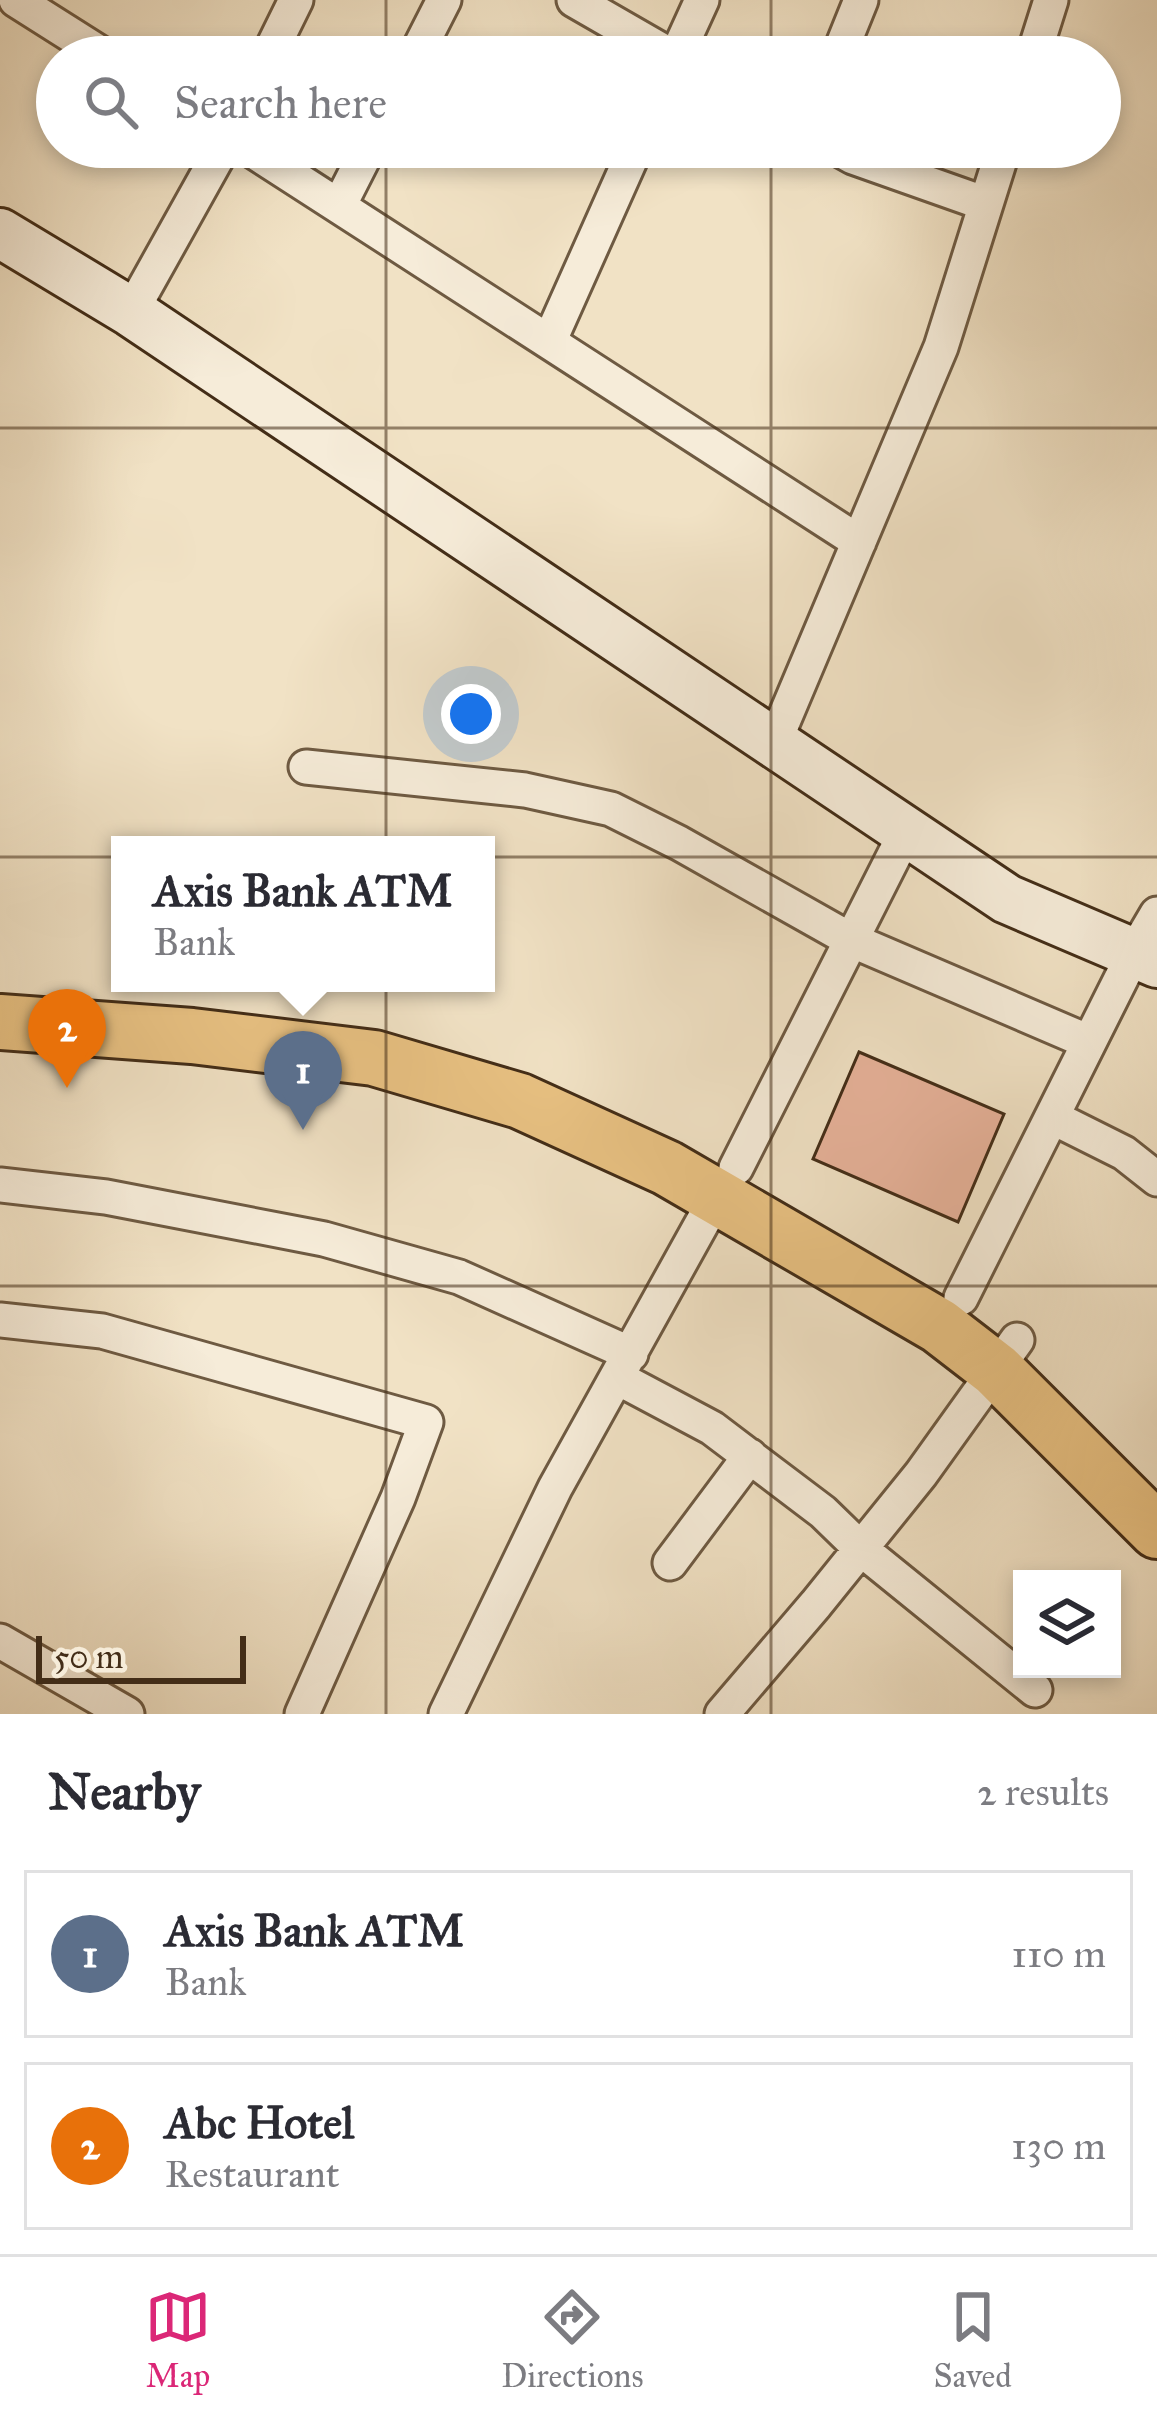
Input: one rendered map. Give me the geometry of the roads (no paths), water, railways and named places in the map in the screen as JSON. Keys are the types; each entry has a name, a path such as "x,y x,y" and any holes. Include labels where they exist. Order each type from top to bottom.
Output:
{"main road":[{"path":"0,986 194,1000 380,1022 533,1068 686,1137 726,1183 938,1326 1006,1355 1157,1479"},
{"path":"0,1022 192,1036 374,1058 520,1101 667,1168 726,1183 961,1298 1157,1531"}],"street":[{"path":"16,0 73,36"},
{"path":"278,36 296,0"},
{"path":"426,36 444,0"},
{"path":"574,0 638,36"},
{"path":"685,36 702,0"},
{"path":"846,36 861,0"},
{"path":"1040,36 1051,0"},
{"path":"131,312 211,168"},
{"path":"280,168 859,542"},
{"path":"339,206 358,168"},
{"path":"549,342 627,168"},
{"path":"884,168 986,204"},
{"path":"774,743 941,346 997,168"},
{"path":"0,233 131,312 1006,899 1149,944 1090,1042 961,1298"},
{"path":"306,767 525,790 611,809 851,940 1090,1042"},
{"path":"446,1714 555,1488 726,1183 906,832"},
{"path":"1052,1117 1124,1153 1157,1179"},
{"path":"0,1185 106,1197 324,1239 459,1277 624,1366 712,1428 824,1511 861,1549 1035,1690"},
{"path":"0,1320 101,1331 426,1422 398,1498 302,1714"},
{"path":"722,1714 921,1474 1006,1355"},
{"path":"670,1563 750,1456"},
{"path":"0,1641 127,1714"}],"place":[{"name":"Abc Hotel","path":"67,1088"},
{"name":"Axis Bank ATM","path":"303,1130"}]}
